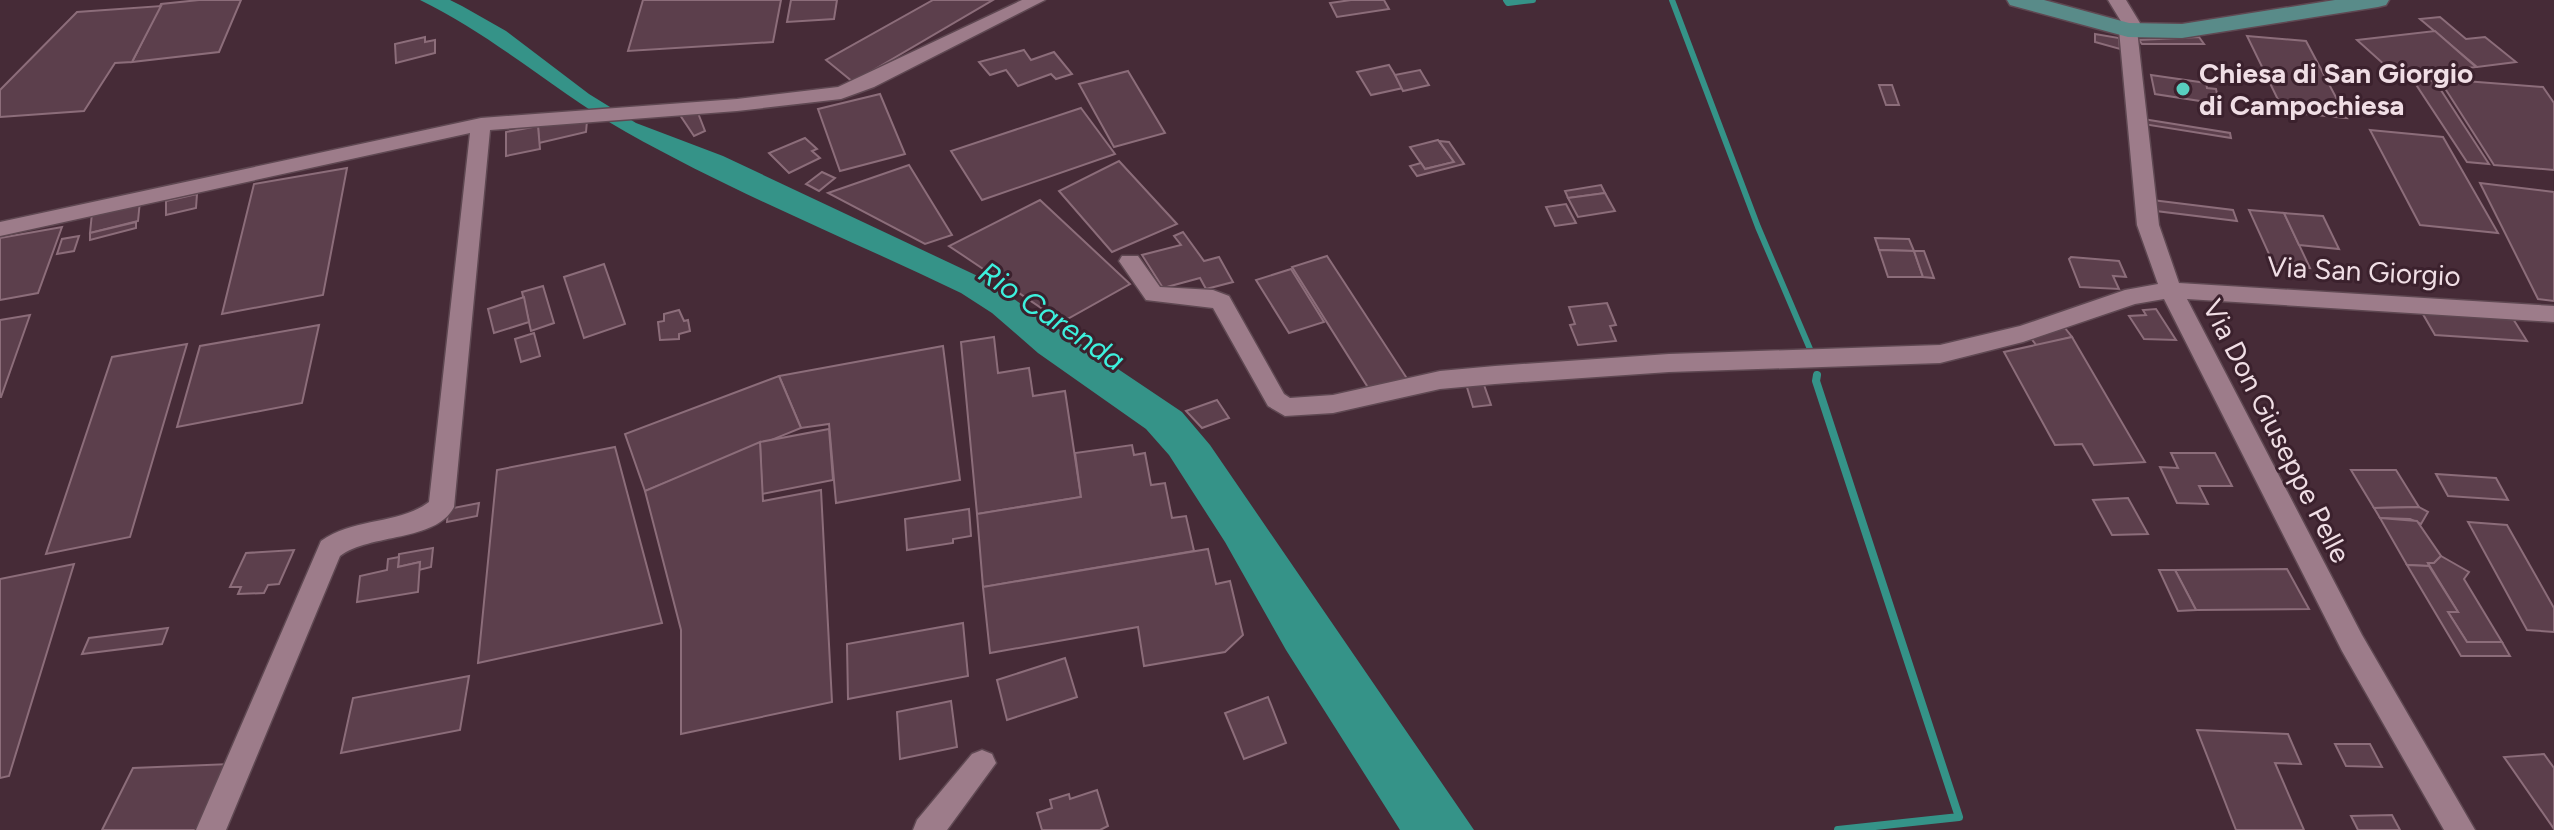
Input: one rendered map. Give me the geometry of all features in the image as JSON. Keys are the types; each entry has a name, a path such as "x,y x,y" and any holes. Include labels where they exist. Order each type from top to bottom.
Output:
{"main road":[{"path":"2018,0 2128,30 2182,31 2378,0"}],"street":[{"path":"0,229 481,124 737,105 841,93 1036,0"},
{"name":"Via Don Giuseppe Pelle","path":"2117,0 2131,23 2128,30 2148,225 2171,290 2352,643 2460,830"},
{"path":"211,830 330,549 341,538 353,533 417,521 433,515 441,507 481,124"},
{"name":"Via San Giorgio","path":"1130,261 1154,294 1213,298 1221,302 1276,400 1285,407 1333,404 1440,380 1495,375 1669,363 1940,354 2023,334 2133,296 2171,290 2554,314"},
{"path":"928,830 982,763"}],"shaded area":[{"path":"420,0 450,0 506,31 589,94 636,123 723,156 984,279 1182,412 1210,445 1474,830 1400,830 1286,650 1225,542 1169,455 1146,429 1038,353 992,313 961,293 750,196 626,132 473,30"}],"building":[{"path":"241,0 219,52 132,62 161,4"},
{"path":"643,0 781,0 773,42 628,51"},
{"path":"791,0 837,0 834,19 787,22"},
{"path":"933,0 993,0 853,82 826,60"},
{"path":"1384,0 1389,9 1337,17 1330,3"},
{"path":"161,6 132,62 115,63 84,111 0,117 0,90 77,12"},
{"path":"2440,17 2466,39 2485,37 2516,62 2477,67 2420,19"},
{"path":"2435,31 2476,67 2397,76 2357,40"},
{"path":"2095,34 2119,38 2120,49 2095,42"},
{"path":"2247,36 2306,41 2347,118 2284,112"},
{"path":"425,37 425,42 435,40 435,53 396,63 395,44"},
{"path":"2199,37 2204,44 2142,44 2139,40"},
{"path":"1024,50 1031,60 1054,52 1072,74 1056,79 1051,74 1018,86 1006,70 990,75 979,62"},
{"path":"1389,65 1403,88 1371,95 1357,72"},
{"path":"1420,70 1429,85 1403,91 1395,75"},
{"path":"1128,71 1165,133 1114,147 1079,84"},
{"name":"Chiesa di San Giorgio di Campochiesa","path":"2151,75 2206,83 2207,88 2216,89 2218,99 2212,98 2213,103 2155,94"},
{"path":"2439,79 2543,87 2554,103 2554,170 2494,165"},
{"path":"2413,80 2435,81 2489,164 2467,162"},
{"path":"1879,85 1892,85 1899,105 1886,105"},
{"path":"880,94 905,154 840,171 818,109"},
{"path":"1081,108 1115,154 982,200 951,151"},
{"path":"698,113 705,131 694,136 680,115"},
{"path":"2143,119 2230,133 2231,138 2143,124"},
{"path":"587,121 586,132 539,143 538,126"},
{"path":"538,126 540,149 506,156 506,132"},
{"path":"2370,130 2443,137 2498,233 2420,225"},
{"path":"805,138 817,149 812,151 820,158 789,173 769,153"},
{"path":"1438,140 1454,162 1425,169 1410,147"},
{"path":"1439,141 1449,142 1464,164 1417,176 1410,166 1421,163 1425,169 1454,162"},
{"path":"1119,161 1177,224 1112,252 1059,191"},
{"path":"909,165 952,235 925,244 828,193"},
{"path":"347,168 323,295 222,314 254,184"},
{"path":"822,172 835,178 819,191 806,184"},
{"path":"2480,183 2554,192 2554,301 2538,299"},
{"path":"1601,185 1605,193 1568,198 1565,191"},
{"path":"1605,193 1615,211 1578,217 1568,198"},
{"path":"197,194 196,208 166,215 166,201"},
{"path":"1040,200 1130,284 1062,322 949,246"},
{"path":"2152,200 2233,210 2237,221 2156,211"},
{"path":"140,201 138,221 90,233 92,213"},
{"path":"1566,204 1576,223 1555,226 1546,207"},
{"path":"2249,210 2284,213 2310,268 2274,265"},
{"path":"2284,213 2323,216 2339,249 2299,245"},
{"path":"136,222 136,228 90,240 90,233"},
{"path":"62,227 38,293 0,300 0,238"},
{"path":"1183,232 1204,261 1219,257 1233,282 1206,289 1200,278 1163,288 1142,255 1181,245 1174,236"},
{"path":"79,236 74,251 57,254 62,239"},
{"path":"1875,238 1909,239 1914,251 1879,250"},
{"path":"1879,250 1914,251 1923,277 1888,277"},
{"path":"1914,251 1924,251 1934,278 1923,277"},
{"path":"1327,256 1408,380 1369,389 1292,267"},
{"path":"2069,259 2119,261 2126,277 2113,276 2119,289 2080,287"},
{"path":"604,264 625,324 584,338 564,277"},
{"path":"1291,269 1324,322 1289,333 1256,280"},
{"path":"543,286 554,323 531,331 522,292"},
{"path":"524,297 529,322 494,333 488,309"},
{"path":"1607,303 1616,325 1610,326 1616,341 1578,345 1570,325 1575,324 1569,307"},
{"path":"2156,309 2176,340 2144,339 2129,316 2146,315 2143,310"},
{"path":"2420,309 2510,314 2527,341 2435,335"},
{"path":"679,310 684,321 688,320 690,331 679,334 679,339 660,340 658,322 664,321 664,314"},
{"path":"30,315 1,397 0,397 0,320"},
{"path":"319,325 302,403 177,427 200,346"},
{"path":"2065,328 2072,337 2037,346 2030,337"},
{"path":"534,333 540,356 521,362 515,339"},
{"path":"994,337 998,373 1029,368 1033,396 1065,391 1081,497 977,514 961,342"},
{"path":"2072,337 2145,462 2094,465 2082,444 2055,445 2004,352"},
{"path":"187,344 130,537 46,554 112,357"},
{"path":"943,346 960,480 836,503 829,424 801,428 779,376"},
{"path":"779,376 801,428 645,491 625,434"},
{"path":"1483,382 1491,405 1473,407 1466,384"},
{"path":"1217,400 1229,418 1202,428 1186,411"},
{"path":"829,429 833,480 762,494 760,442"},
{"path":"760,442 763,501 821,490 832,702 681,734 681,630 645,491"},
{"path":"1132,445 1134,455 1145,453 1151,485 1165,483 1172,518 1186,516 1194,551 983,587 977,514 1081,497 1075,453"},
{"path":"615,447 662,623 478,663 497,470"},
{"path":"2171,453 2215,453 2232,486 2199,486 2208,504 2177,503 2160,467 2178,468"},
{"path":"2351,470 2396,470 2419,507 2374,508"},
{"path":"2436,474 2496,478 2508,500 2448,496"},
{"path":"2128,498 2148,534 2112,535 2093,500"},
{"path":"479,503 477,516 447,522 448,509"},
{"path":"2419,507 2428,512 2421,524 2410,519 2380,518 2374,508"},
{"path":"969,509 971,536 953,539 953,543 907,550 905,519"},
{"path":"2380,518 2417,521 2441,556 2434,563 2428,563 2429,566 2407,565"},
{"path":"2468,522 2507,525 2554,608 2554,632 2527,630"},
{"path":"433,548 431,567 419,570 420,562 398,567 399,554"},
{"path":"1208,549 1216,584 1230,581 1243,635 1225,652 1144,666 1138,627 990,653 983,587"},
{"path":"294,550 279,584 268,585 264,593 238,594 241,587 230,587 246,553"},
{"path":"2441,556 2469,572 2464,579 2502,642 2467,642 2448,612 2458,612 2428,563 2434,563"},
{"path":"399,557 398,567 420,562 418,592 357,602 360,576 387,570 388,559"},
{"path":"74,564 9,776 0,778 0,579"},
{"path":"2407,565 2429,566 2458,612 2448,612 2467,642 2502,642 2510,656 2461,656"},
{"path":"2287,569 2309,609 2196,610 2175,570"},
{"path":"2159,570 2175,570 2196,610 2178,611"},
{"path":"963,623 968,676 848,699 847,644"},
{"path":"168,628 162,644 82,654 89,638"},
{"path":"1065,658 1077,697 1007,720 997,680"},
{"path":"469,676 460,730 341,753 353,698"},
{"path":"1268,697 1286,743 1244,759 1225,713"},
{"path":"951,701 957,747 900,759 897,712"},
{"path":"2197,730 2288,734 2301,764 2275,763 2304,830 2236,830"},
{"path":"2335,744 2370,744 2382,767 2346,766"},
{"path":"2544,754 2554,768 2554,829 2504,757"},
{"path":"230,764 200,830 102,830 133,768"},
{"path":"1097,790 1108,826 1100,830 1042,830 1037,813 1052,808 1050,800 1069,794 1070,799"},
{"path":"2392,815 2400,830 2358,830 2351,816"}],"waterway":[{"path":"1506,0 1508,3 1533,0"},
{"path":"1672,0 1758,227 1810,349"},
{"path":"1817,375 1816,381 1959,817 1838,830"}],"place":[{"name":"Chiesa di San Giorgio di Campochiesa","path":"2183,89"}],"water label":[{"name":"Rio Carenda","path":"1052,316"}]}
